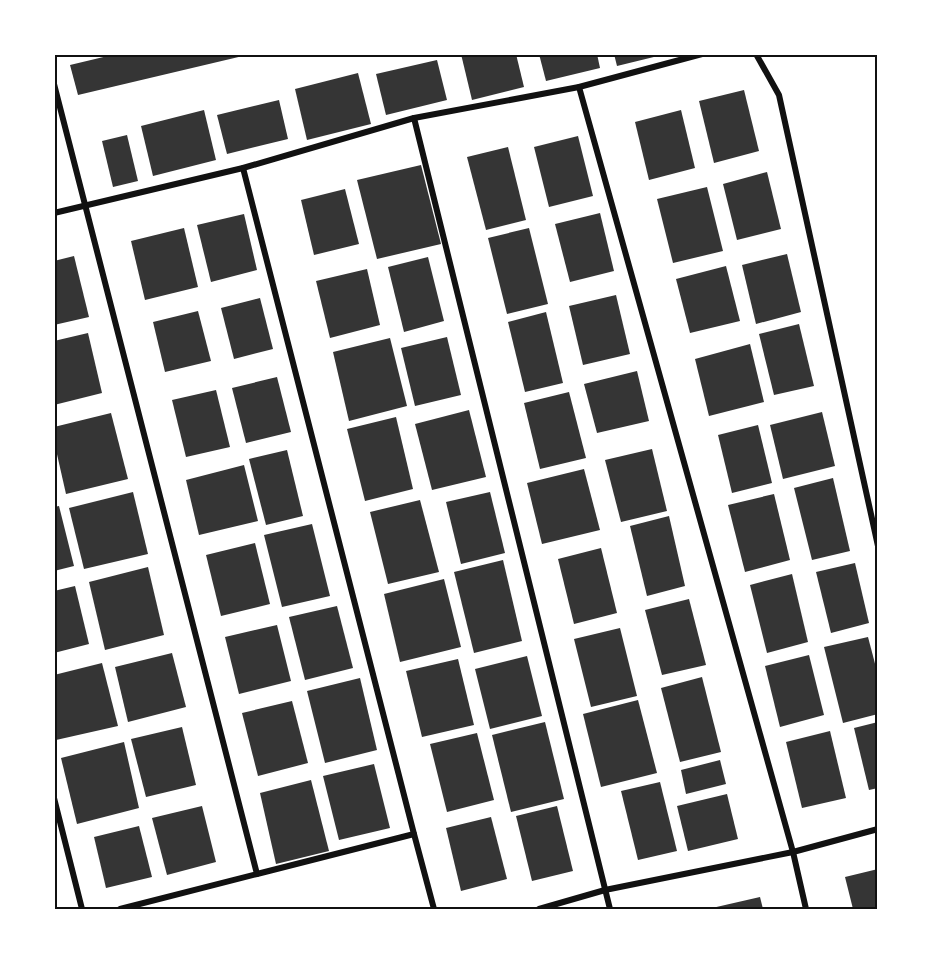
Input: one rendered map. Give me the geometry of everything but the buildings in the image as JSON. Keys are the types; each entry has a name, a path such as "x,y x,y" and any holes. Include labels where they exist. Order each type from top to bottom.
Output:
{"street":[{"path":"54,213 243,168 414,118 579,87 702,54"},
{"path":"756,54 779,95 878,546"},
{"path":"54,84 257,874"},
{"path":"579,87 793,852 806,909"},
{"path":"414,118 610,909"},
{"path":"243,168 434,909"},
{"path":"54,798 82,909"},
{"path":"538,909 605,890 793,852 878,829"},
{"path":"120,909 414,834"}]}
